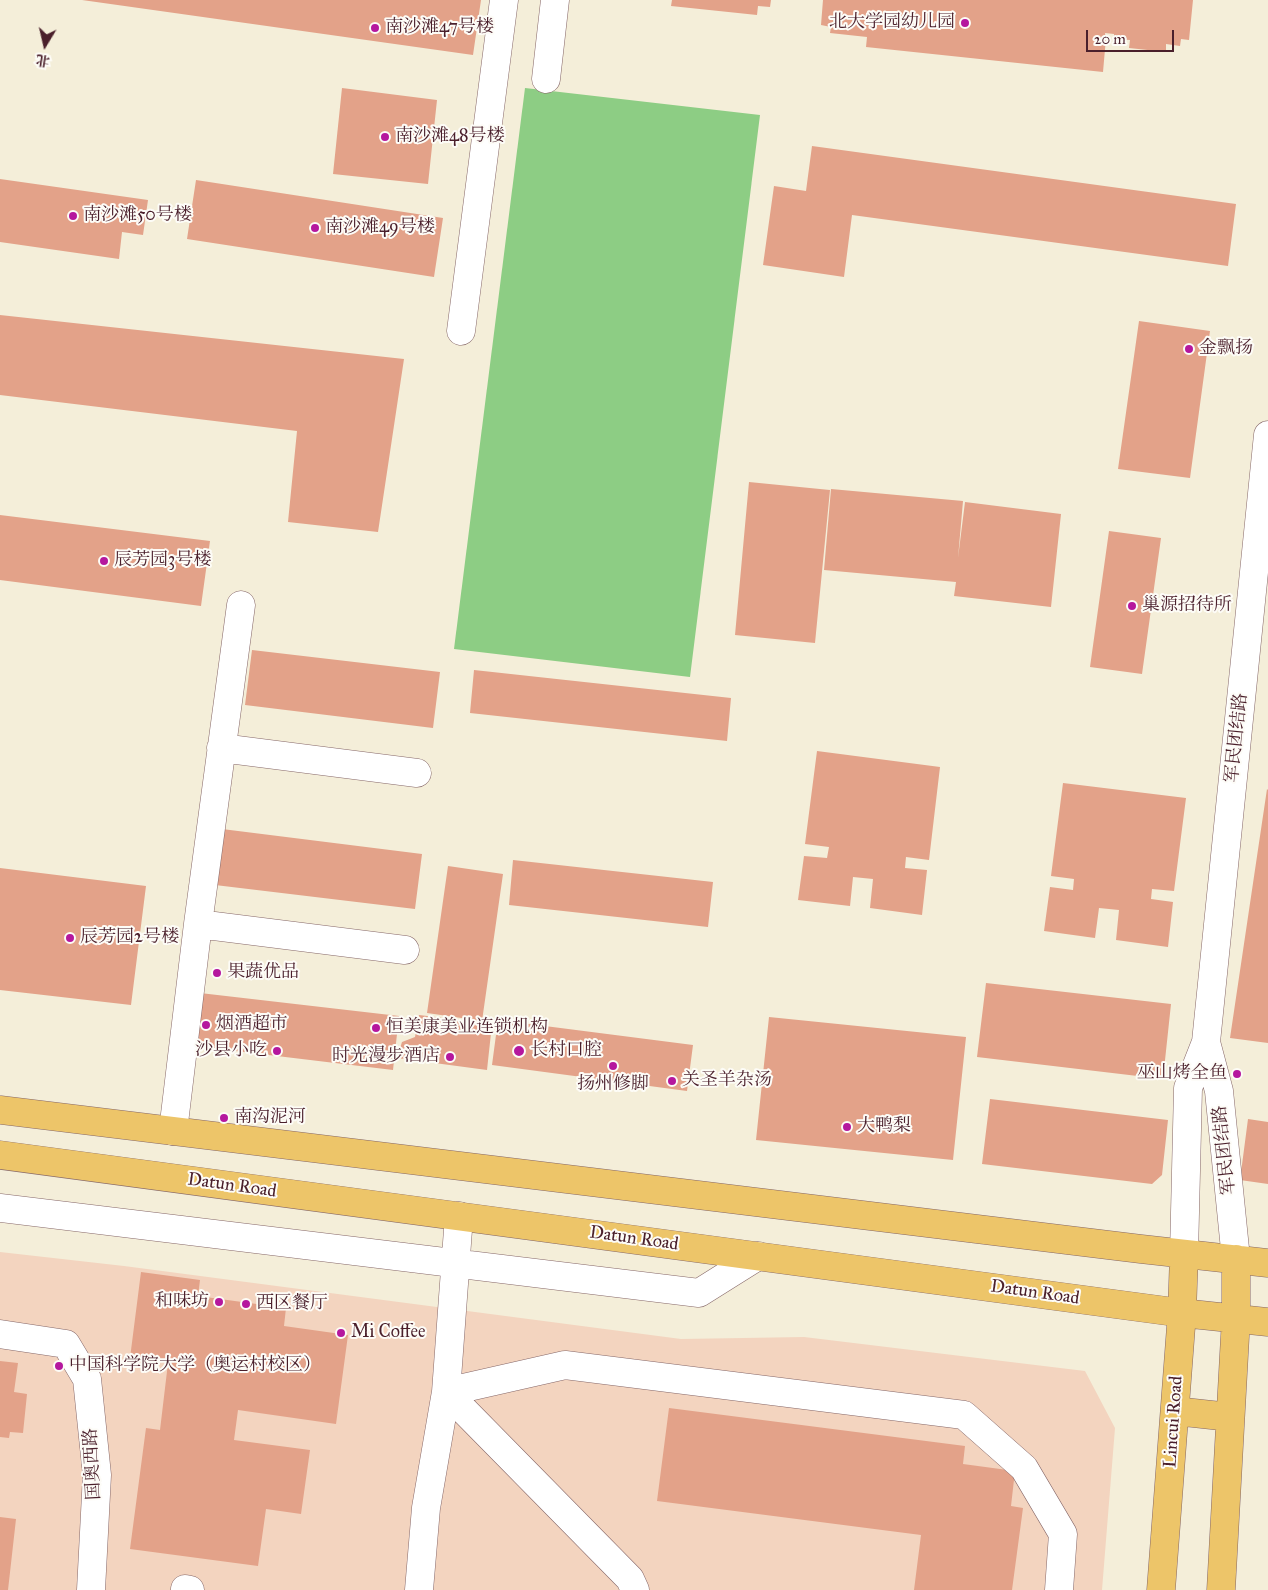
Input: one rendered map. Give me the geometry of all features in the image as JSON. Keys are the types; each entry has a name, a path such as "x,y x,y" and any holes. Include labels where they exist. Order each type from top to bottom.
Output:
{"main road":[{"path":"0,1110 1268,1263"},
{"name":"Datun Road","path":"0,1155 1182,1313 1268,1322"},
{"name":"Lincui Road","path":"1161,1590 1182,1313 1184,1254"},
{"path":"1221,1590 1236,1318 1236,1259"},
{"path":"1175,1411 1230,1417"}],"street":[{"path":"462,331 504,0"},
{"path":"546,79 555,0"},
{"name":"军民团结路","path":"1184,1254 1188,1088 1206,1042 1268,435"},
{"path":"173,1131 198,924 241,605"},
{"path":"221,748 417,773"},
{"path":"198,924 405,950"},
{"name":"军民团结路","path":"1206,1042 1219,1091 1236,1259"},
{"path":"0,1208 700,1293 758,1256"},
{"path":"419,1590 426,1508 446,1392 459,1216"},
{"name":"国奥西路","path":"0,1334 66,1344 86,1379 97,1475 91,1590"},
{"path":"446,1392 564,1365 964,1416 1024,1468 1063,1534 1059,1590"},
{"path":"446,1392 630,1579 635,1590"},
{"path":"186,1589 190,1590"}],"shaded area":[{"path":"0,1252 124,1266 681,1339 804,1337 1085,1371 1115,1428 1102,1590 0,1590"}],"green space":[{"path":"525,88 760,115 690,677 454,649"}],"building":[{"name":"南沙滩47号楼","path":"82,0 481,0 473,55"},
{"path":"672,0 771,0 770,7 758,6 757,15 671,6"},
{"path":"823,0 1193,0 1189,40 1181,39 1180,46 1166,44 1166,52 1129,48 1130,40 1114,39 1114,34 1105,33 1103,72 866,47 867,37 830,33 831,27 821,25"},
{"name":"南沙滩48号楼","path":"342,88 437,100 428,184 333,174"},
{"path":"812,146 1236,204 1228,266 852,215 844,277 763,265 774,186 806,191"},
{"name":"南沙滩50号楼","path":"0,179 148,200 143,235 122,232 119,259 0,242"},
{"name":"南沙滩49号楼","path":"196,180 443,218 434,277 187,239"},
{"path":"0,315 404,359 378,532 288,522 297,431 0,395"},
{"path":"1139,321 1210,331 1190,478 1118,469"},
{"path":"749,482 830,490 815,643 735,635"},
{"path":"831,489 963,501 958,558 965,502 1061,514 1051,607 954,596 956,582 824,570"},
{"name":"辰芳园3号楼","path":"0,515 210,541 201,606 0,580"},
{"path":"1109,531 1161,538 1142,674 1090,667"},
{"path":"252,650 440,672 433,728 245,705"},
{"path":"474,670 731,698 727,741 470,713"},
{"path":"817,751 940,767 929,860 906,857 905,868 927,870 922,915 870,908 873,879 853,877 850,906 798,900 804,856 827,858 829,847 805,844"},
{"path":"1063,783 1186,798 1174,891 1152,889 1151,899 1173,902 1168,947 1116,940 1119,910 1099,908 1095,938 1044,931 1050,887 1073,890 1074,879 1051,876"},
{"path":"1268,790 1268,1043 1230,1038"},
{"path":"222,829 422,854 415,909 215,885"},
{"path":"513,860 713,882 708,927 509,905"},
{"path":"448,866 503,874 482,1021 427,1013"},
{"name":"辰芳园2号楼","path":"0,868 146,886 131,1005 0,990"},
{"path":"986,983 1171,1004 1163,1079 977,1057"},
{"path":"200,993 399,1016 393,1070 194,1046"},
{"path":"419,1015 492,1024 487,1070 397,1058 402,1042 415,1037"},
{"path":"769,1017 966,1037 953,1160 756,1140"},
{"path":"498,1020 693,1045 687,1091 492,1065"},
{"path":"990,1099 1168,1120 1162,1175 1152,1184 982,1164"},
{"path":"1248,1119 1268,1122 1268,1184 1240,1180"},
{"path":"141,1272 200,1280 198,1296 286,1308 284,1326 348,1335 336,1424 238,1410 234,1440 310,1450 301,1514 266,1509 258,1566 130,1549 146,1428 160,1430 168,1363 130,1358"},
{"path":"0,1361 18,1363 14,1392 27,1394 23,1433 10,1432 9,1438 0,1437"},
{"path":"669,1408 965,1446 963,1464 1015,1471 1011,1506 1023,1508 1012,1590 914,1590 921,1535 657,1501"},
{"path":"0,1517 16,1519 8,1590 0,1590"}],"place":[{"name":"北大学园幼儿园","path":"965,23"},
{"name":"南沙滩47号楼","path":"375,28"},
{"name":"南沙滩48号楼","path":"385,137"},
{"name":"南沙滩50号楼","path":"73,216"},
{"name":"南沙滩49号楼","path":"315,228"},
{"name":"金飘扬","path":"1189,349"},
{"name":"辰芳园3号楼","path":"104,561"},
{"name":"巢源招待所","path":"1132,606"},
{"name":"辰芳园2号楼","path":"70,938"},
{"name":"果蔬优品","path":"217,973"},
{"name":"烟酒超市","path":"206,1025"},
{"name":"恒美康美业连锁机构","path":"376,1028"},
{"name":"沙县小吃","path":"277,1051"},
{"name":"长村口腔","path":"519,1051"},
{"name":"时光漫步酒店","path":"450,1057"},
{"name":"扬州修脚","path":"613,1066"},
{"name":"巫山烤全鱼","path":"1237,1074"},
{"name":"关圣羊杂汤","path":"672,1081"},
{"name":"南沟泥河","path":"224,1118"},
{"name":"大鸭梨","path":"847,1127"},
{"name":"和味坊","path":"219,1302"},
{"name":"西区餐厅","path":"246,1304"},
{"name":"Mi Coffee","path":"341,1333"},
{"name":"中国科学院大学（奥运村校区）","path":"59,1366"}]}
